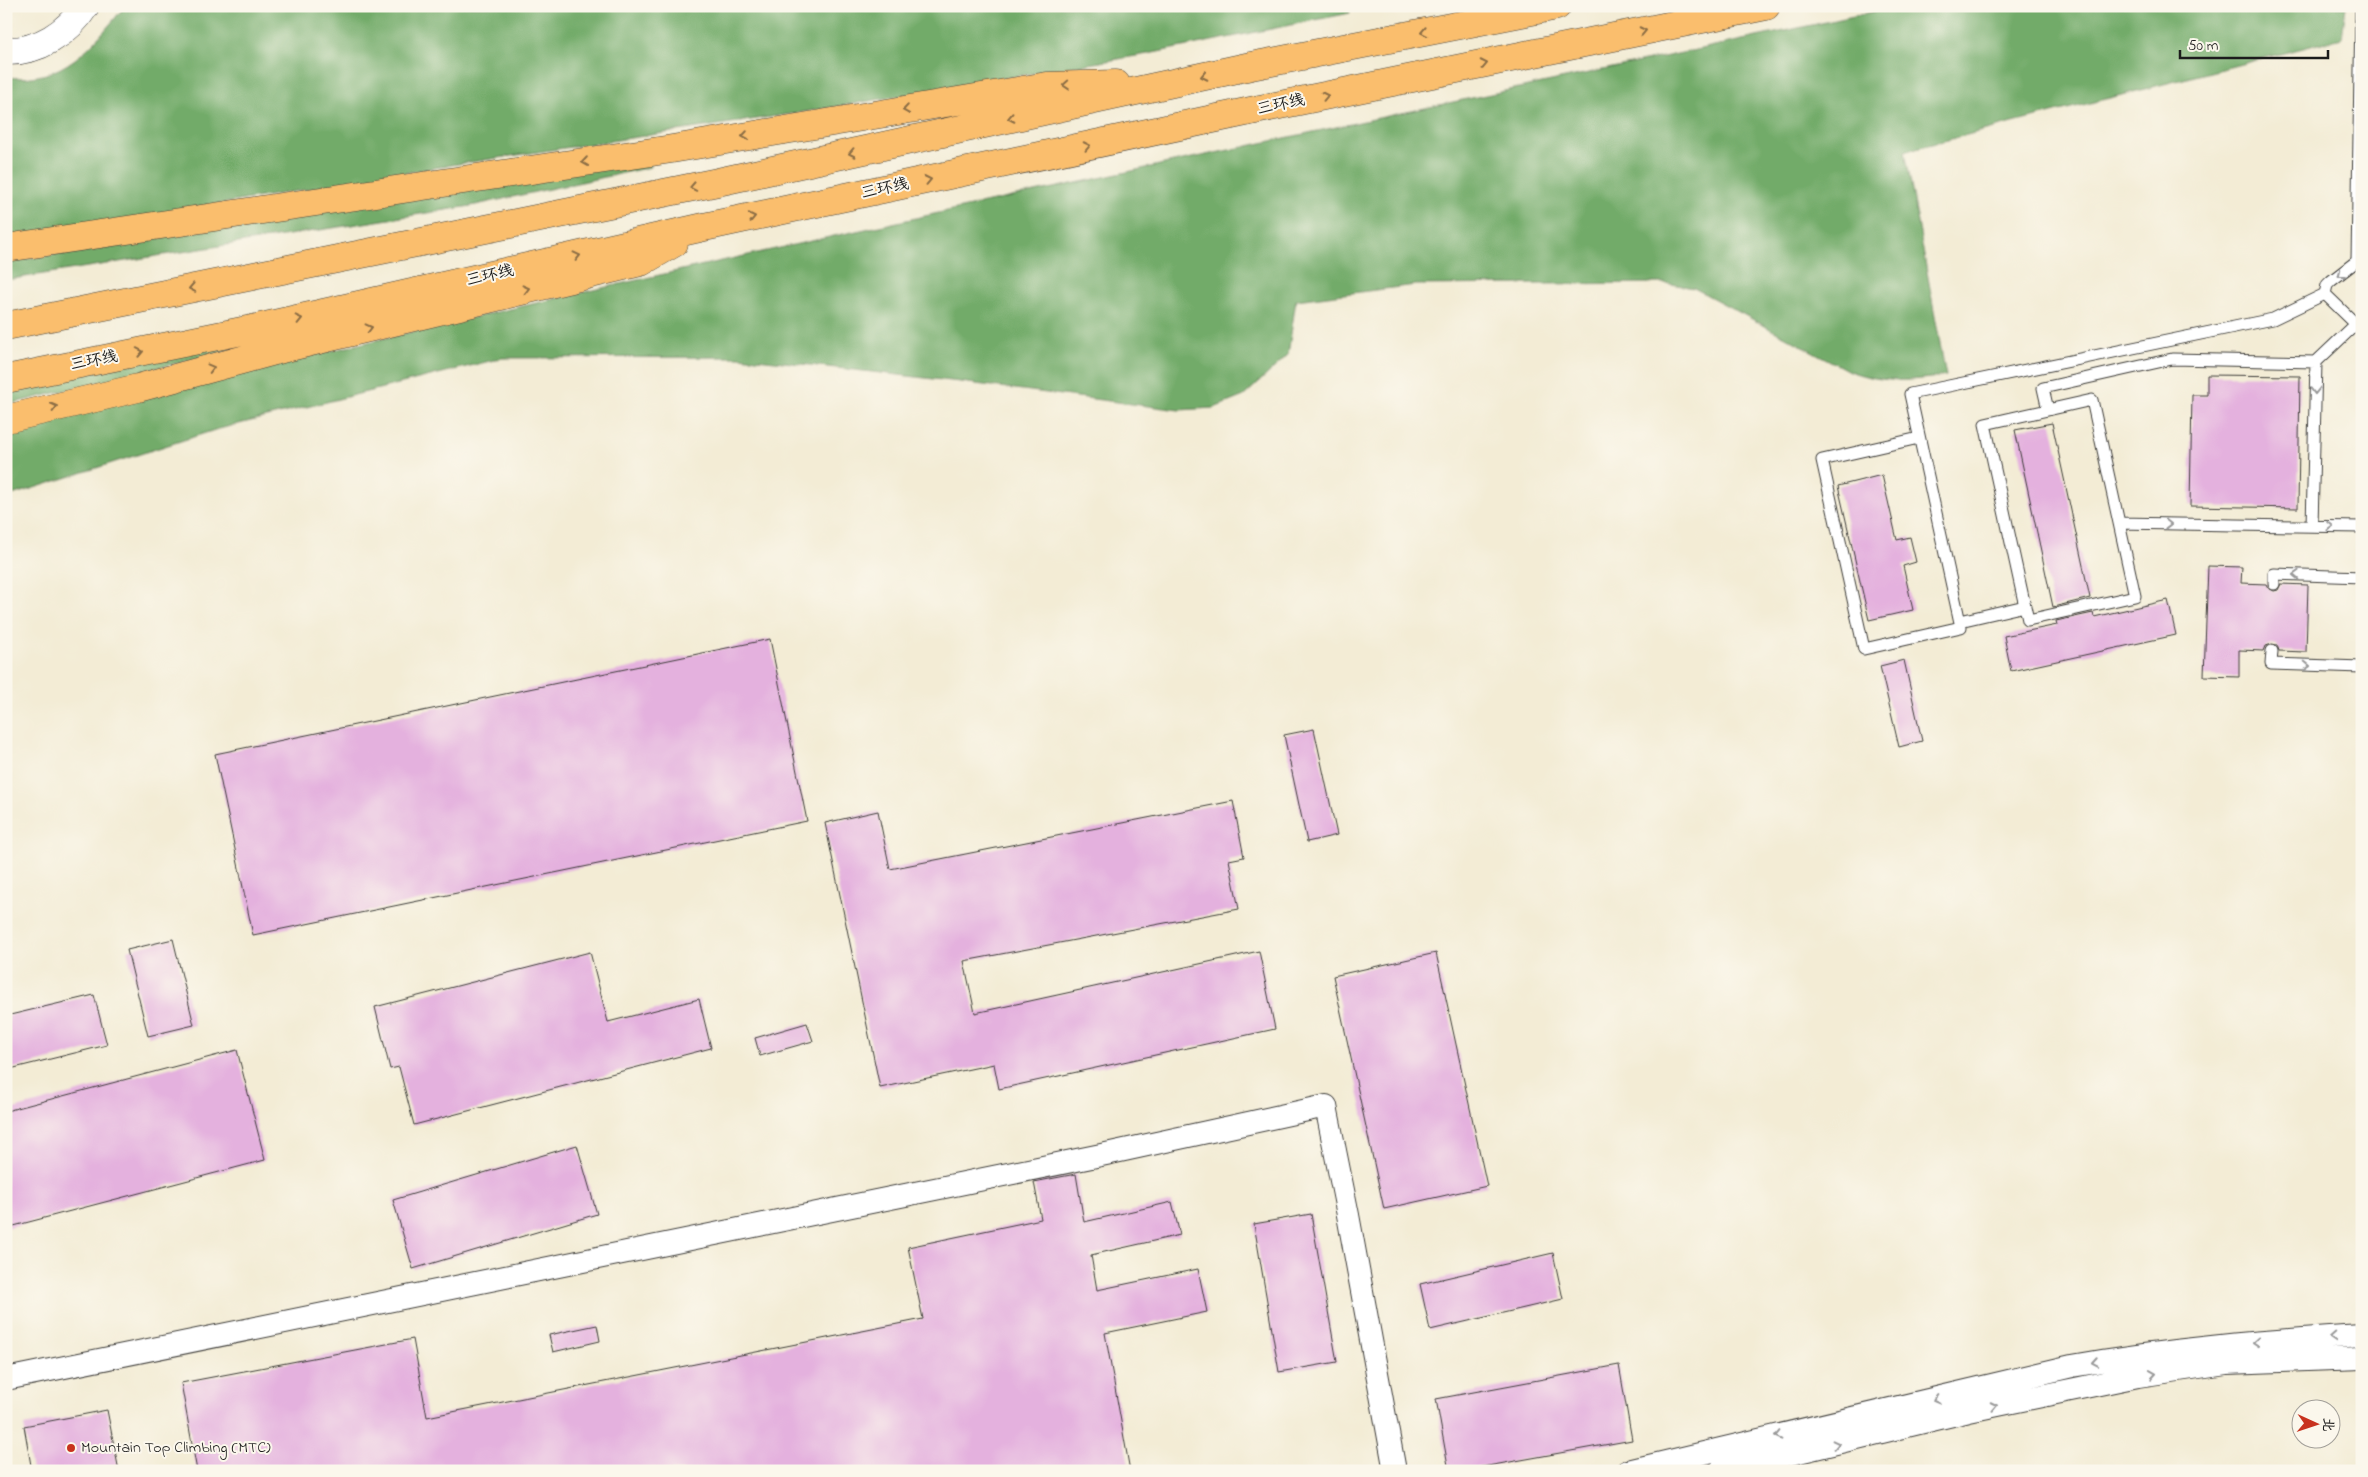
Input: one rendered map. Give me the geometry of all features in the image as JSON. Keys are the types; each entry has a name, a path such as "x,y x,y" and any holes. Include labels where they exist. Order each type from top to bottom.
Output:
{"highway":[{"path":"6,326 713,183 1251,66 1557,6"},
{"name":"三环线","path":"6,379 252,329 704,227 1260,109 1766,6"},
{"path":"6,248 681,147 1047,86 1167,84"},
{"path":"6,419 138,388 282,348 641,262 704,227"},
{"path":"6,319 69,313"}],"street":[{"path":"6,51 29,48 44,43 71,25 86,8"},
{"path":"6,1378 1106,1154 1326,1106 1395,1471"},
{"path":"1628,1471 2072,1366 2220,1345 2362,1335"},
{"path":"1720,1471 1969,1411 2094,1384 2226,1363 2362,1358"}],"lane":[{"path":"2325,294 2327,285 2359,259 2361,6"},
{"path":"2048,410 2043,388 2172,359 2316,362 2359,327 2325,294"},
{"path":"1919,438 1822,460 1864,648 1961,627 1910,394 2273,320 2325,294"},
{"path":"2312,526 2316,362"},
{"path":"2092,400 2119,523 2135,596 2028,620 1984,424 2092,400"},
{"path":"2119,523 2362,526"},
{"path":"2274,584 2274,574 2362,577"},
{"path":"1960,621 2025,606"},
{"path":"2272,651 2272,664 2362,667"}],"green space":[{"path":"125,6 1348,6 1350,13 1148,54 804,112 458,164 6,240 6,77 26,78 60,68 88,48"},
{"path":"1900,6 2346,6 2342,38 1905,151 1946,376 1886,380 1849,371 1694,288 1665,283 1416,285 1296,300 1288,355 1244,396 1214,408 1179,410 960,382 739,357 502,358 215,430 6,497 6,430 478,316 951,210"},
{"path":"650,157 651,167 471,206 6,280 6,262"},
{"path":"253,337 255,344 6,405 6,389"}],"building":[{"path":"2207,375 2300,376 2298,508 2190,506 2192,395 2207,395"},
{"path":"2052,423 2090,598 2053,607 2015,430"},
{"path":"1882,475 1897,540 1910,537 1916,562 1903,566 1913,610 1869,620 1838,486"},
{"path":"2208,566 2242,567 2241,583 2266,584 2268,588 2274,591 2278,590 2281,584 2308,585 2306,652 2279,651 2277,645 2272,644 2266,646 2264,651 2239,650 2239,677 2204,676"},
{"path":"2168,600 2176,635 2011,671 2004,636 2057,625 2056,621 2093,613 2094,617"},
{"path":"770,639 807,821 253,935 215,754"},
{"path":"1904,660 1922,741 1899,747 1880,666"},
{"path":"1314,729 1337,835 1307,842 1284,735"},
{"path":"1233,801 1244,857 1229,860 1239,909 964,961 975,1013 1259,951 1275,1029 999,1089 994,1064 880,1088 825,823 878,811 890,869"},
{"path":"173,939 194,1025 148,1036 127,950"},
{"path":"590,952 608,1022 699,999 711,1048 414,1125 399,1067 390,1069 375,1007"},
{"path":"1436,953 1487,1186 1384,1209 1333,976"},
{"path":"94,995 107,1045 6,1070 6,1016"},
{"path":"807,1023 813,1041 760,1056 755,1038"},
{"path":"237,1050 265,1160 6,1228 6,1111"},
{"path":"577,1145 597,1214 413,1269 393,1200"},
{"path":"1076,1174 1084,1222 1172,1202 1180,1235 1091,1255 1097,1290 1198,1269 1207,1312 1105,1333 1130,1471 197,1471 181,1383 413,1339 427,1417 923,1319 908,1247 1041,1219 1034,1182"},
{"path":"1311,1214 1337,1362 1279,1372 1254,1224"},
{"path":"1553,1253 1563,1299 1430,1330 1420,1284"},
{"path":"597,1325 600,1341 553,1352 549,1335"},
{"path":"1619,1365 1632,1440 1460,1471 1449,1471 1436,1399"},
{"name":"Mountain Top Climbing (MTC)","path":"107,1410 119,1471 32,1471 24,1426"}],"place":[{"name":"Mountain Top Climbing (MTC)","path":"71,1448"}]}
